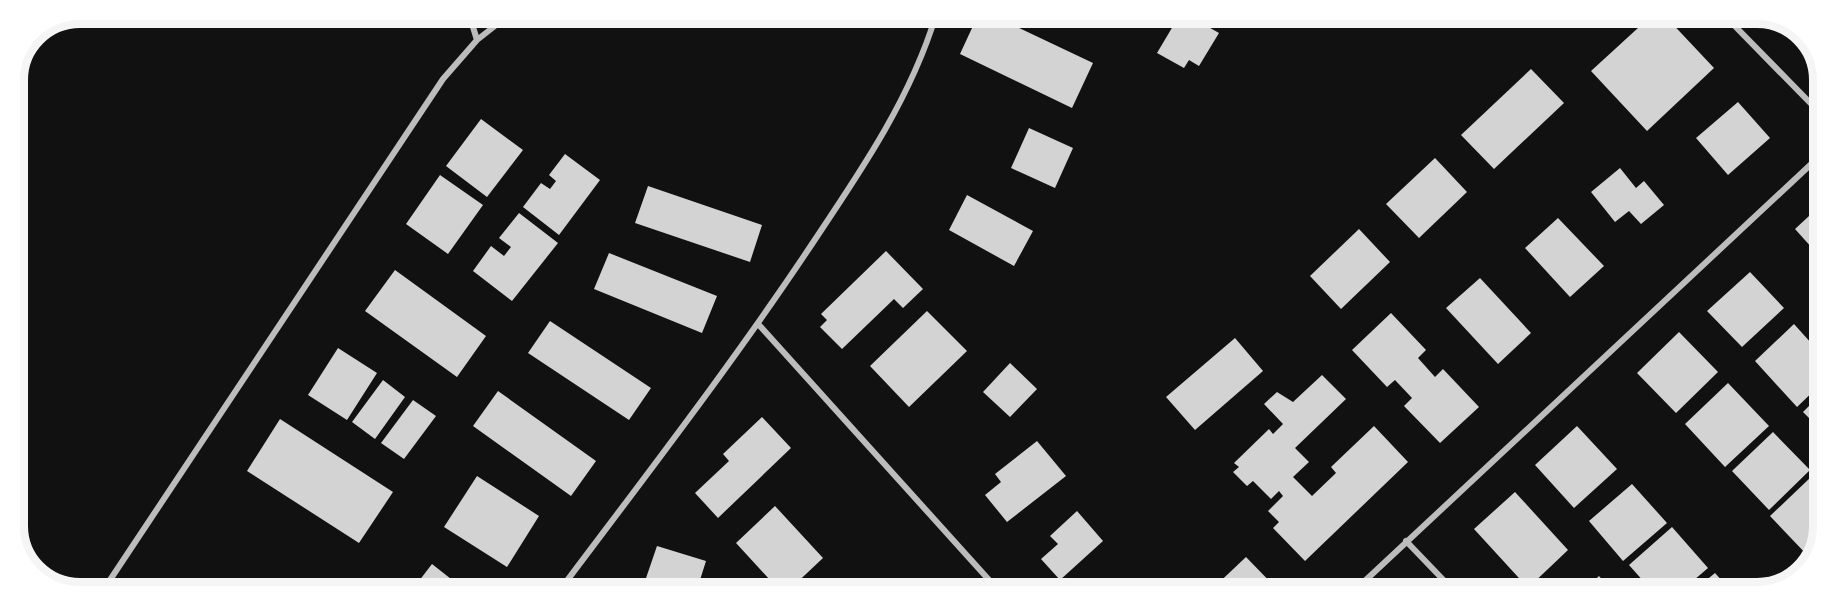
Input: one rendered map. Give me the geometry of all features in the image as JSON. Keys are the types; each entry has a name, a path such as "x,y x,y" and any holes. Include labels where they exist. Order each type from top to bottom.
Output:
{"street":[{"path":"472,24 477,40"},
{"path":"109,582 443,79 477,40 497,24"},
{"path":"566,582 759,325 887,127 913,75 933,24"},
{"path":"1733,24 1813,106"},
{"path":"1364,582 1813,162"},
{"path":"759,325 991,582"},
{"path":"1407,541 1446,582"}],"building":[{"path":"974,24 1011,24 1093,63 1072,108 960,54"},
{"path":"1174,24 1203,24 1219,33 1199,66 1189,60 1184,68 1157,53"},
{"path":"1642,24 1673,24 1714,68 1647,131 1591,71"},
{"path":"1531,69 1564,103 1494,169 1461,135"},
{"path":"1738,102 1770,138 1728,175 1696,138"},
{"path":"481,119 523,150 487,197 446,166"},
{"path":"1029,128 1073,148 1055,188 1011,168"},
{"path":"565,154 600,180 559,235 523,207 541,183 550,189 556,181 549,175"},
{"path":"1435,158 1467,192 1419,238 1386,204"},
{"path":"1620,168 1636,188 1644,181 1664,205 1641,224 1629,211 1615,222 1591,192"},
{"path":"440,175 483,205 448,254 406,224"},
{"path":"648,186 762,225 750,262 635,223"},
{"path":"967,195 1033,231 1014,266 949,230"},
{"path":"1813,212 1813,249 1795,229"},
{"path":"519,213 558,243 512,301 473,271 491,246 504,256 511,247 499,238"},
{"path":"1558,218 1604,266 1570,297 1525,248"},
{"path":"1359,229 1390,262 1341,309 1310,276"},
{"path":"886,251 923,289 903,308 894,299 842,349 820,327 827,320 821,314"},
{"path":"609,253 717,296 702,333 594,289"},
{"path":"395,270 486,336 457,377 365,311"},
{"path":"1750,272 1784,308 1742,347 1707,311"},
{"path":"1480,278 1531,333 1498,364 1446,308"},
{"path":"927,311 967,351 909,407 870,366"},
{"path":"1391,313 1426,350 1418,358 1435,377 1443,369 1479,407 1440,443 1404,406 1412,398 1395,380 1387,387 1352,350"},
{"path":"550,321 651,388 629,420 528,353"},
{"path":"1794,324 1813,345 1813,392 1797,407 1755,361"},
{"path":"1679,332 1718,372 1676,413 1637,373"},
{"path":"1235,338 1263,371 1195,430 1166,397"},
{"path":"338,348 377,373 347,420 308,395"},
{"path":"1010,363 1037,389 1010,417 983,392"},
{"path":"1322,375 1346,399 1295,448 1309,462 1293,477 1312,496 1336,473 1331,467 1374,426 1408,462 1305,561 1273,528 1279,522 1268,511 1283,496 1279,491 1271,499 1253,481 1247,486 1233,472 1239,467 1234,463 1269,429 1273,434 1283,424 1264,404 1277,392 1293,402"},
{"path":"383,380 405,397 375,439 352,422"},
{"path":"1728,383 1769,426 1725,467 1685,424"},
{"path":"498,391 596,461 571,496 473,426"},
{"path":"413,400 436,416 404,459 381,443"},
{"path":"1813,402 1813,422 1803,412"},
{"path":"762,417 791,448 718,518 695,493 729,461 723,454"},
{"path":"280,419 393,492 359,543 247,471"},
{"path":"1577,426 1617,469 1574,508 1535,465"},
{"path":"1773,432 1810,470 1769,510 1732,471"},
{"path":"1037,441 1066,476 1007,522 985,495 1001,482 995,474"},
{"path":"477,476 539,516 507,567 444,527"},
{"path":"1813,477 1813,533 1806,554 1770,516"},
{"path":"1632,484 1667,523 1623,561 1589,521"},
{"path":"1515,492 1568,550 1534,582 1523,582 1474,529"},
{"path":"775,506 823,558 798,582 772,582 736,543"},
{"path":"1077,511 1103,541 1060,580 1041,559 1058,544 1050,536"},
{"path":"1672,527 1708,568 1692,582 1644,582 1629,565"},
{"path":"657,546 706,561 700,580 706,582 645,581"},
{"path":"1246,557 1270,582 1220,582"},
{"path":"432,564 455,582 418,582"},
{"path":"1715,573 1723,582 1704,582"},
{"path":"1599,576 1604,582 1593,582"}]}
